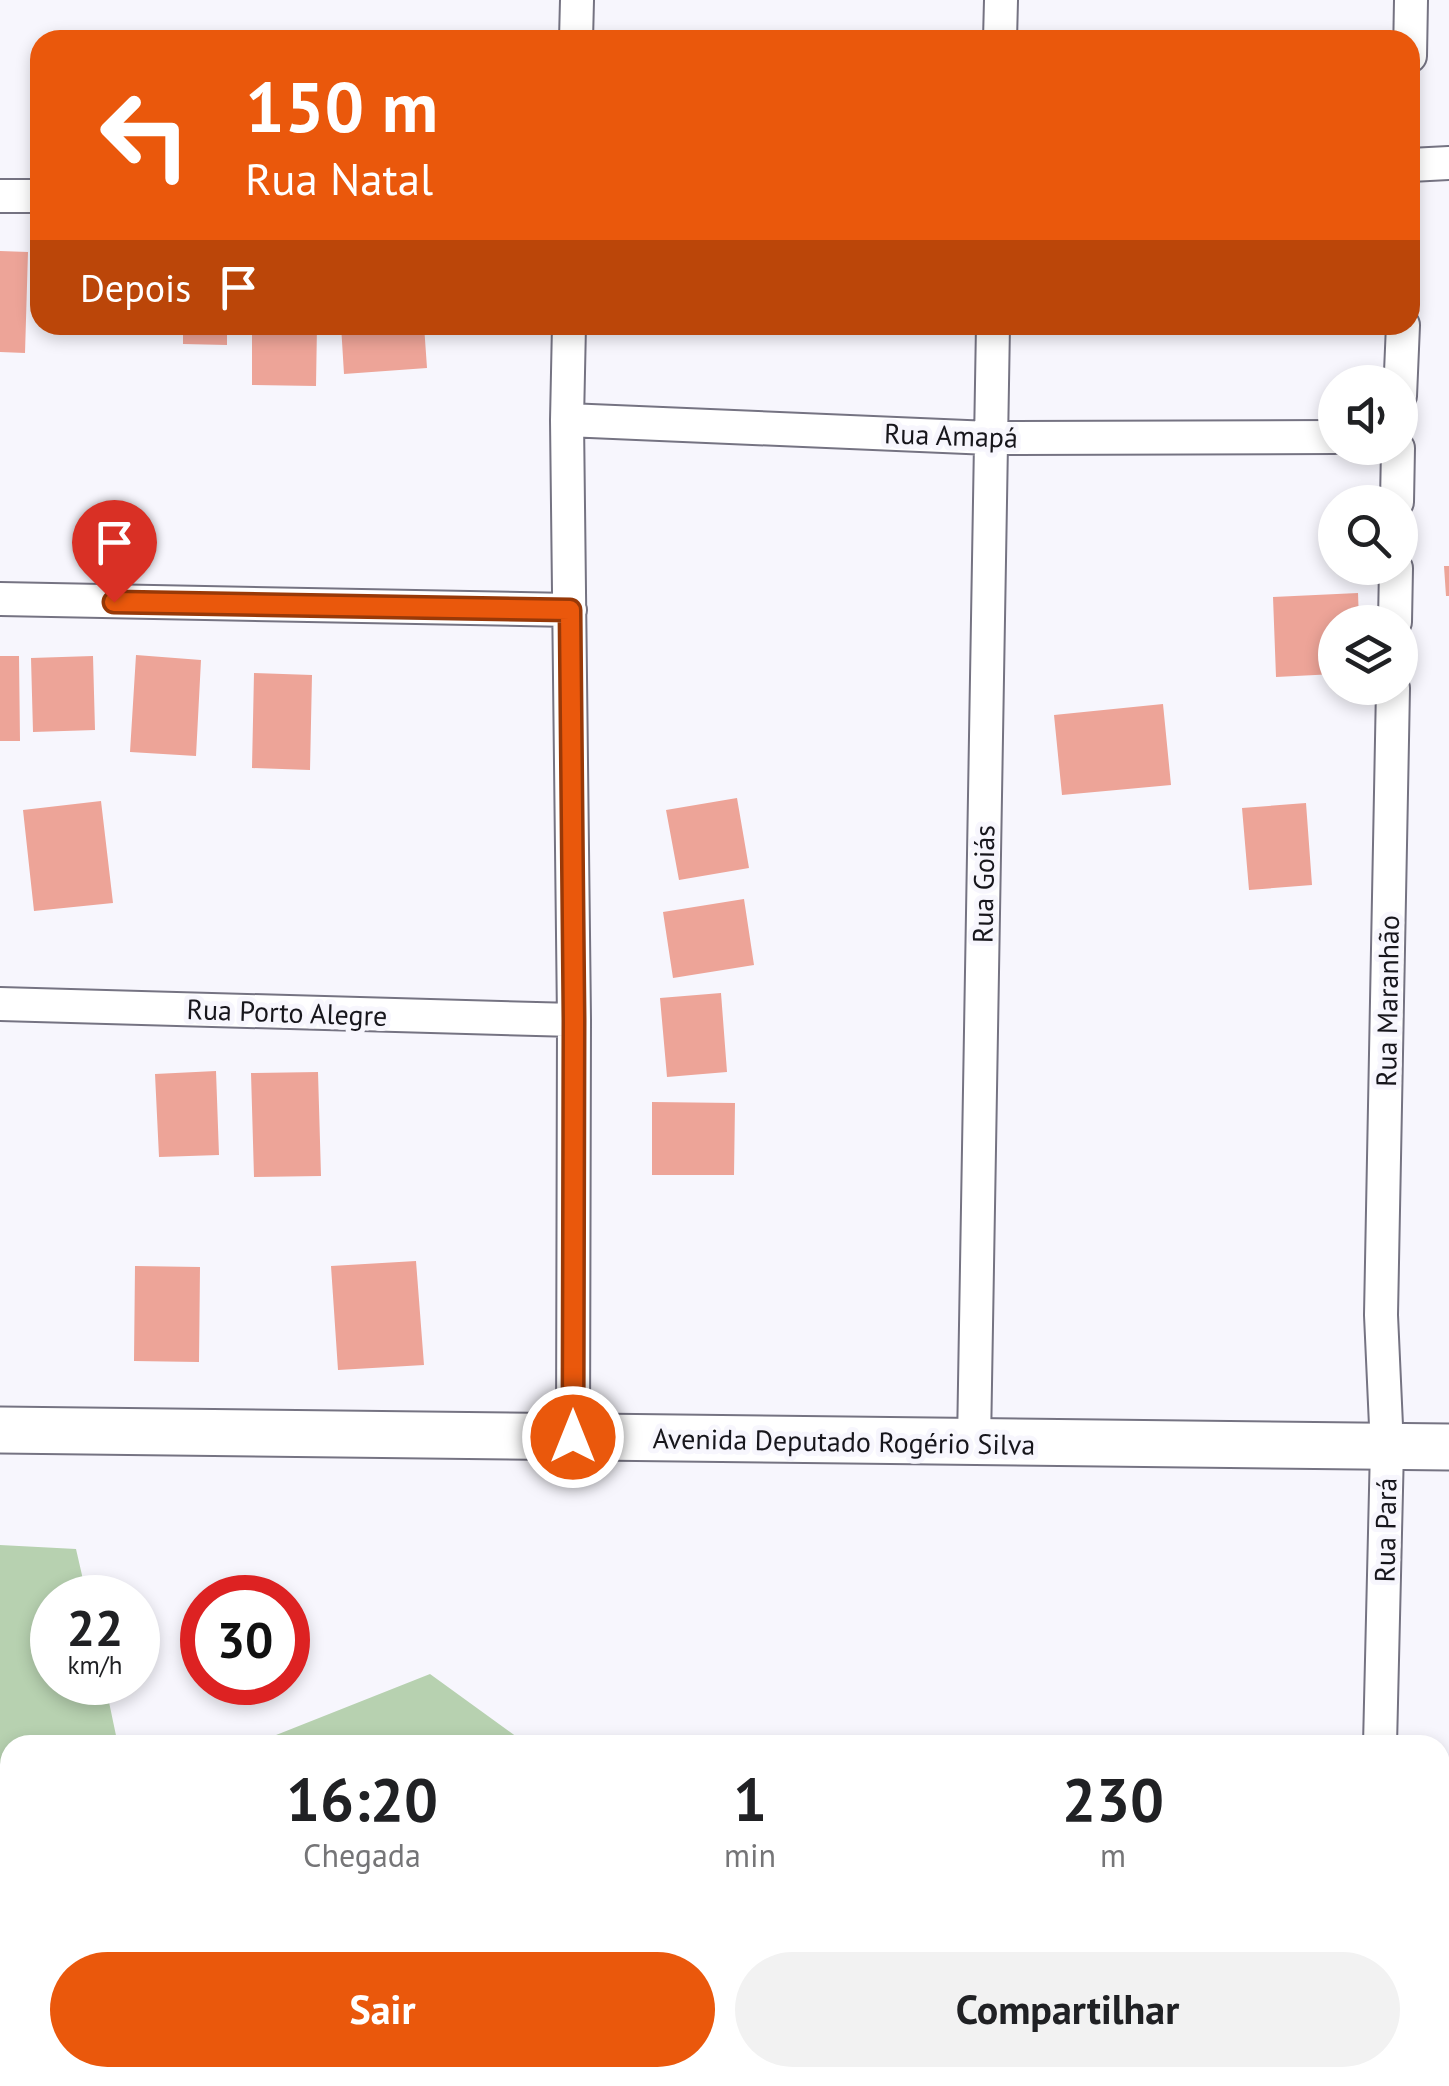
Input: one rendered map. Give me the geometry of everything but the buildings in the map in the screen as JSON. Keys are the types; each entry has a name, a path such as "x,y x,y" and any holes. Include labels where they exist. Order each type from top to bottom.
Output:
{"main road":[{"name":"Avenida Deputado Rogério Silva","path":"0,1430 1449,1447"}],"street":[{"path":"576,30 577,0"},
{"path":"1000,30 1001,0"},
{"path":"1410,30 1411,0"},
{"path":"1420,164 1449,163"},
{"path":"0,196 30,196"},
{"path":"569,335 573,1437"},
{"name":"Rua Goiás","path":"974,1443 993,335"},
{"path":"1401,365 1402,335"},
{"name":"Rua Amapá","path":"567,420 990,438 1318,437"},
{"path":"0,600 570,610"},
{"name":"Rua Maranhão","path":"1381,1315 1394,705"},
{"name":"Rua Porto Alegre","path":"0,1004 574,1020"},
{"name":"Rua Pará","path":"1380,1735 1387,1448 1381,1315"}],"green space":[{"path":"0,1545 76,1549 82,1575 30,1575 30,1705 110,1705 116,1735 0,1735"},
{"path":"430,1674 514,1735 276,1735"}],"route":[{"path":"114,602 570,610 573,1437"}]}
